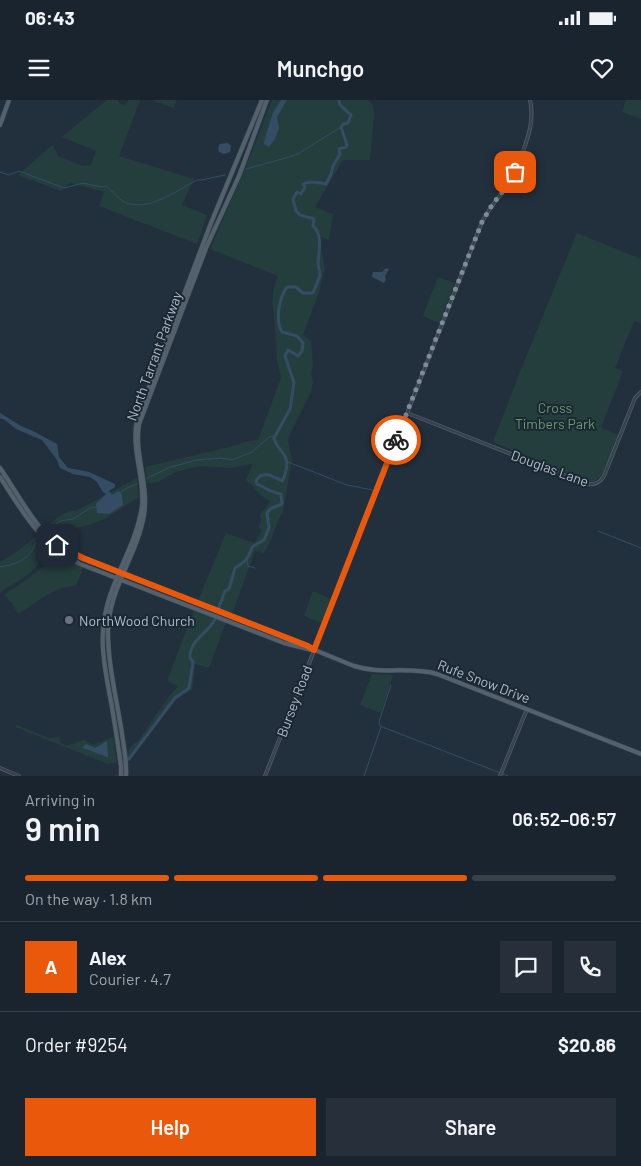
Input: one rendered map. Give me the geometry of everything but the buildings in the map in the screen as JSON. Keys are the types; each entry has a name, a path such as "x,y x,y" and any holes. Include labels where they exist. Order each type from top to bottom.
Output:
{"main road":[{"path":"0,125 9,100"},
{"name":"North Tarrant Parkway","path":"122,776 103,634 105,615 132,545 142,504 142,488 134,445 138,413 212,221 263,101"},
{"name":"Rufe Snow Drive","path":"0,468 39,524 57,545 83,558 369,670 413,670 433,673 641,754"},
{"name":"Rufe Snow Drive","path":"0,477 39,534 54,549 80,564 306,650 314,650"},
{"path":"160,594 162,589"},
{"path":"191,607 193,601"},
{"path":"268,636 270,631"},
{"name":"North Tarrant Parkway","path":"106,653 125,756 126,776"}],"street":[{"name":"Bursey Road","path":"265,776 482,222 515,172 531,127 532,112 530,100"},
{"name":"Douglas Lane","path":"407,413 592,485 599,482 604,476 636,398 641,392"},
{"path":"501,774 527,709"},
{"path":"0,768 19,776"}],"green space":[{"path":"107,100 118,100 119,103 125,105 129,100 140,100 119,156 194,179 182,205 207,215 197,244 99,206 104,192 71,183 61,191 18,175 52,145 58,156 83,166 91,165 96,151 62,137"},
{"path":"152,100 177,100 173,108"},
{"path":"272,100 368,100 373,105 374,117 370,160 343,160 315,207 333,214 329,240 318,236 325,268 319,292 303,335 311,341 313,367 311,373 313,382 311,392 289,436 288,442 292,460 283,512 264,553 255,551 232,614 198,601 226,533 254,543 262,530 258,528 262,518 259,517 270,501 246,480 253,464 230,468 200,466 176,472 158,482 147,483 145,467 258,440 281,378 277,359 272,303 278,276 210,249 245,169"},
{"path":"626,100 641,100 641,119 622,112"},
{"name":"Cross Timbers Park","path":"577,233 641,259 641,323 634,321 615,368 623,371 601,428 619,435 604,470 595,481 590,483 493,442"},
{"path":"438,277 455,283 439,323 423,316"},
{"path":"137,478 139,497 103,520 82,527 67,528 52,537 44,529 63,514 76,511"},
{"path":"38,535 51,549 31,572 0,593 0,562"},
{"path":"55,554 83,568 76,586 53,592 18,614 12,603 4,595 37,571"},
{"path":"313,591 331,599 321,623 304,616"},
{"path":"194,610 226,622 209,668 195,664 192,690 176,699 128,762 127,753 178,686 167,681"},
{"path":"372,674 393,675 381,713 360,705"},
{"path":"17,725 49,738 59,737 61,743 66,746 84,740 93,745 113,737 117,762 108,764 15,727"}],"water":[{"path":"281,100 287,100 277,117 279,128 275,139 269,147 264,144 265,138 273,113"},
{"path":"228,143 231,146 230,152 224,154 219,152 220,144"},
{"path":"386,268 389,269 384,283 372,277 373,272 382,272"},
{"path":"0,413 57,444 59,457 68,468 89,472 115,484 115,487 109,491 112,495 119,491 122,495 123,505 109,514 97,513 96,504 106,494 97,482 90,477 73,474 60,468 57,460 42,440 16,429 0,418"},
{"path":"107,741 108,757 82,748 86,744 95,748"}],"waterway":[{"path":"219,607 225,591 229,589 235,568 246,559 252,547 264,540 269,528 267,513 270,509 282,504 281,494 257,484 256,481 261,475 272,476 282,481 285,476 286,459 274,438 290,409 294,383 285,356 288,350 298,356 302,351 303,343 297,336 282,332 278,315 282,297 287,287 296,287 303,293 313,293 320,275 318,263 319,238 313,226 314,219 300,215 296,211 293,199 297,192 301,194 305,187 303,184 312,182 326,184 340,154 339,149 347,145 341,127 343,124 348,123 351,115 340,105 339,101"},
{"path":"246,169 296,155 341,127"},
{"path":"0,172 9,175 19,171 64,188 83,183 101,187 106,186 121,200 133,205 152,203 197,180 225,175"},
{"path":"147,478 171,467 197,460 221,458 232,460 252,452 269,437 274,436"},
{"path":"288,462 347,485 373,490"},
{"path":"120,493 137,484"},
{"path":"47,530 60,521 73,519 90,508 96,507"},
{"path":"598,531 641,548"},
{"path":"0,567 13,564 25,558 32,551 37,540"},
{"path":"247,559 248,566 255,568"},
{"path":"129,759 175,698 189,688 193,662 190,658 193,646 215,619"},
{"path":"391,685 379,722 380,726 508,776"},
{"path":"364,776 381,727"}],"way so far":[{"path":"396,440 482,222 487,211 510,182 515,172"}],"place":[{"name":"NorthWood Church","path":"69,620"}],"route":[{"path":"57,545 70,553 219,610 314,650 396,440"}]}
